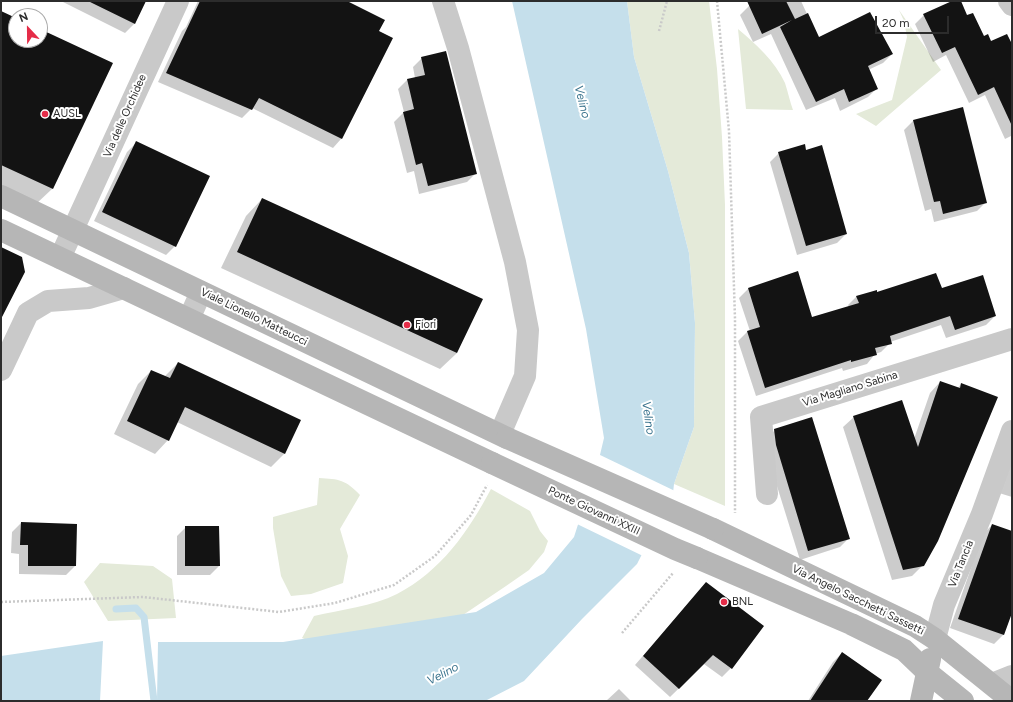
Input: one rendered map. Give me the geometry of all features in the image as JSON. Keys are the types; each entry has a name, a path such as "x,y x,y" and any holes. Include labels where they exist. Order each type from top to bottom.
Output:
{"main road":[{"name":"Viale Lionello Matteucci","path":"1,196 503,436"},
{"path":"1,230 495,464"},
{"name":"Via Angelo Sacchetti Sassetti","path":"503,436 713,529 915,626 935,639 1012,701"},
{"name":"Ponte Giovanni XXIII","path":"495,464 675,549 851,624 904,650 927,672"},
{"name":"Via Tancia","path":"921,701 935,639"},
{"path":"927,672 963,701"}],"street":[{"name":"Via delle Orchidee","path":"60,258 178,1"},
{"path":"443,1 458,48 516,262 528,330 525,376 503,436"},
{"path":"1009,1 1012,5"},
{"path":"1,370 28,313 48,301 89,298 124,288"},
{"path":"189,319 201,292"},
{"name":"Via Magliano Sabina","path":"767,494 761,417 1012,339"},
{"name":"Via Tancia","path":"935,639 944,605 982,514 1012,431"},
{"path":"992,684 1012,676"}],"path":[{"path":"659,31 667,1"},
{"path":"717,1 729,131 735,319 735,518"},
{"path":"1,602 143,597 279,612 335,603 394,585 435,556 471,515 495,464"},
{"path":"622,633 655,595"}],"green space":[{"path":"627,1 709,1 717,69 725,205 725,506 674,484 694,427 695,323 689,253 668,171 634,57"},
{"path":"899,10 941,70 876,126 856,114 892,100 907,37 904,21"},
{"path":"738,29 758,47 776,67 785,83 793,110 746,109"},
{"path":"319,478 342,481 360,495 340,529 348,556 343,583 311,594 291,596 281,576 273,528 273,517 317,505"},
{"path":"491,489 530,511 540,531 548,541 544,552 529,570 463,615 322,646 302,638 314,616 378,602 413,585 427,574 452,549 463,535"},
{"path":"100,563 153,566 172,579 176,618 108,621 84,582"}],"water":[{"name":"Velino","path":"512,1 627,1 634,57 668,171 689,253 695,323 694,427 674,484 673,493 637,564 582,619 524,681 485,701 157,701 158,642 283,642 476,612 544,573 574,537 599,459 604,438 586,329"},
{"path":"103,641 100,701 1,701 1,656"}],"pier":[{"path":"598,454 675,491 643,556 577,524"}],"building":[{"path":"88,1 146,1 135,24"},
{"path":"200,1 347,1 385,20 379,31 393,38 342,139 259,98 252,110 166,73"},
{"path":"747,1 786,1 795,19 808,13 819,37 870,12 893,54 868,66 878,89 849,102 844,89 816,102 780,27 792,20 762,34"},
{"path":"952,1 961,1 967,15 973,13 984,36 988,34 991,41 1007,34 1012,44 1012,126 994,87 978,95 955,47 942,53 923,14"},
{"name":"AUSL","path":"1,11 8,14 8,48 48,48 48,33 113,63 53,189 1,165"},
{"path":"446,51 477,174 428,186 422,163 416,165 403,112 414,109 407,79 425,75 421,57"},
{"path":"963,107 987,203 943,214 940,201 934,202 913,120"},
{"path":"136,141 210,176 176,247 102,212"},
{"path":"805,144 806,150 822,145 847,234 806,246 778,152"},
{"path":"262,198 483,299 457,353 237,252"},
{"path":"1,247 22,257 25,272 1,319"},
{"path":"798,271 812,317 859,303 856,296 877,290 877,292 936,273 942,288 983,275 996,316 955,330 950,316 890,336 892,344 875,348 877,355 851,362 851,360 765,388 747,331 760,327 748,288"},
{"path":"178,362 301,420 285,454 185,407 169,441 127,421 151,370 170,378"},
{"path":"940,381 960,388 961,383 998,397 938,541 924,566 903,570 853,416 902,400 918,447"},
{"path":"812,417 850,539 808,551 776,445 774,429"},
{"path":"21,522 77,524 76,566 28,566 28,545 20,545"},
{"path":"992,524 1012,531 1012,613 1004,635 958,619"},
{"path":"185,526 219,526 220,566 185,566"},
{"path":"706,582 764,626 732,669 713,655 679,689 643,656"},
{"path":"842,652 882,680 867,701 810,701"}],"waterway":[{"path":"116,609 136,608 144,617 154,701"}],"place":[{"name":"AUSL","path":"45,114"},
{"name":"Fiori","path":"407,325"},
{"name":"BNL","path":"724,602"}]}
